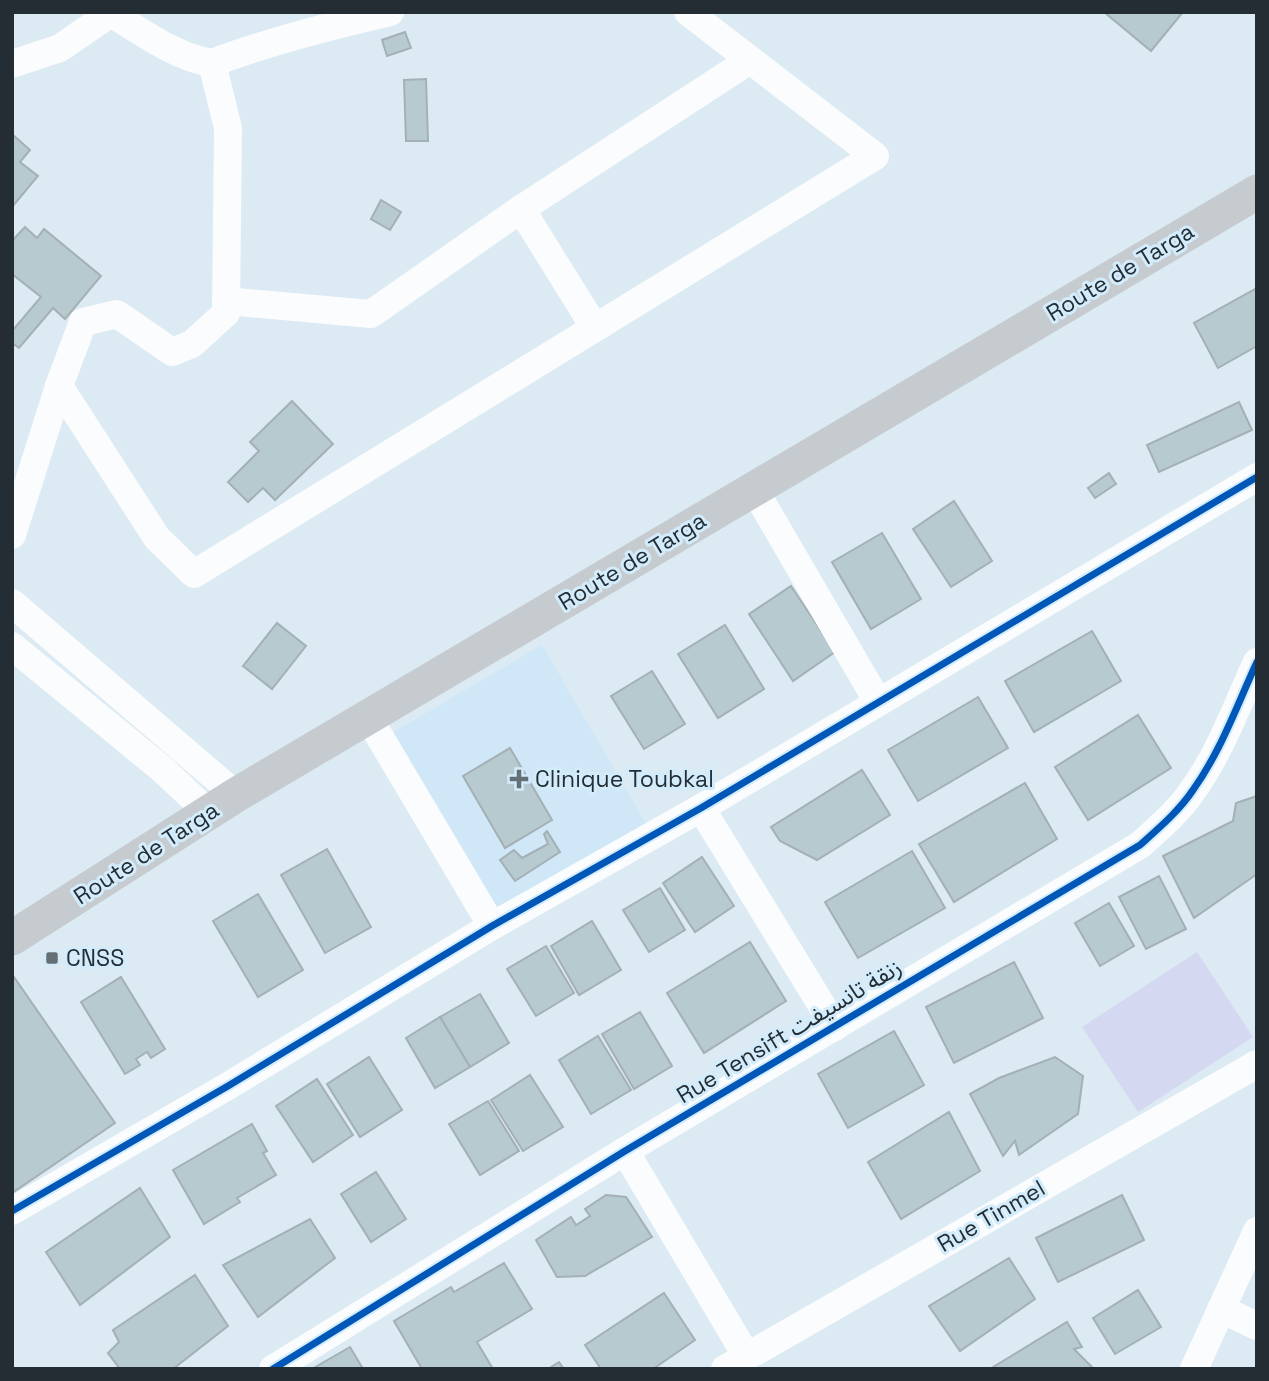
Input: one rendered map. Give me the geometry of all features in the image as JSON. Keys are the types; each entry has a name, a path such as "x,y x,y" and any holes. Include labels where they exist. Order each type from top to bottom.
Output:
{"main road":[{"name":"Route de Targa","path":"12,938 223,804 368,717 1257,192"}],"street":[{"path":"12,64 60,48 111,13 198,61 212,63 251,48 313,30 390,12"},
{"path":"59,386 158,538 194,574 875,156 688,12"},
{"path":"226,301 371,314 521,209 750,60"},
{"path":"12,535 59,386 83,322 117,314 172,352 192,344 226,313 228,128 212,63"},
{"path":"521,209 595,328"},
{"path":"12,1210 228,1086 492,926 701,808 1254,482"},
{"path":"754,489 878,702"},
{"path":"12,603 223,804"},
{"path":"12,646 162,769 223,804"},
{"name":"Rue Tensift زنقة تانسيفت","path":"274,1369 625,1152 1140,845 1166,822 1193,791 1214,756 1257,662"},
{"path":"368,717 492,926"},
{"path":"701,808 835,1027"},
{"name":"Rue Tinmel","path":"735,1362 1257,1064"},
{"path":"625,1152 735,1362"},
{"path":"1194,1369 1257,1231"},
{"path":"1221,1309 1257,1326"}],"shaded area":[{"name":"Clinique Toubkal","path":"542,645 647,825 496,913 392,733"},
{"path":"1197,952 1253,1037 1138,1112 1082,1027"}],"building":[{"path":"1104,12 1183,12 1151,51"},
{"path":"405,32 411,48 387,56 382,40"},
{"path":"426,79 428,141 406,141 404,80"},
{"path":"12,134 30,150 20,162 38,176 12,207"},
{"path":"381,200 401,212 390,230 371,219"},
{"path":"25,227 37,238 44,229 101,276 65,319 53,308 19,348 12,343 12,331 41,297 12,274 12,241"},
{"path":"1257,288 1257,346 1218,368 1194,323"},
{"path":"292,401 333,444 275,500 263,488 248,502 228,482 259,451 250,442"},
{"path":"1239,402 1252,430 1159,472 1147,445"},
{"path":"1109,473 1116,484 1095,498 1088,488"},
{"path":"954,501 992,561 951,587 913,529"},
{"path":"882,533 921,599 871,629 832,562"},
{"path":"791,586 835,652 793,681 749,614"},
{"path":"277,623 306,646 272,689 243,666"},
{"path":"725,625 764,689 718,718 678,654"},
{"path":"1092,631 1121,681 1034,732 1005,681"},
{"path":"652,671 685,724 644,749 611,696"},
{"path":"978,697 1008,748 918,801 888,750"},
{"path":"1138,715 1171,768 1088,820 1055,767"},
{"path":"510,748 552,820 505,848 463,776"},
{"path":"862,770 890,815 817,860 780,841 771,827"},
{"path":"1025,783 1057,839 954,902 919,844"},
{"path":"1257,796 1257,874 1194,918 1163,856 1233,821 1236,803"},
{"path":"547,831 560,852 515,881 500,860 514,850 522,858 548,844 544,834"},
{"path":"327,849 371,927 325,953 281,875"},
{"path":"912,851 945,908 858,958 825,902"},
{"path":"702,857 734,906 695,932 663,883"},
{"path":"1159,876 1186,929 1146,949 1119,897"},
{"path":"660,888 685,930 649,952 623,910"},
{"path":"258,894 303,970 258,997 213,921"},
{"path":"1109,903 1134,946 1100,966 1075,923"},
{"path":"592,921 621,970 579,995 551,946"},
{"path":"750,942 786,1001 704,1053 667,993"},
{"path":"546,946 574,993 536,1016 507,969"},
{"path":"1014,962 1043,1018 954,1063 926,1007"},
{"path":"14,977 115,1123 12,1193 12,978"},
{"path":"121,977 165,1049 151,1058 147,1052 136,1059 140,1065 125,1074 81,1002"},
{"path":"480,994 509,1043 470,1067 440,1017"},
{"path":"640,1012 672,1066 634,1089 602,1034"},
{"path":"440,1017 470,1067 435,1088 406,1038"},
{"path":"894,1031 924,1085 848,1128 818,1074"},
{"path":"598,1036 631,1090 591,1114 559,1060"},
{"path":"369,1057 402,1110 360,1137 327,1084"},
{"path":"1055,1057 1083,1076 1078,1114 1019,1155 1015,1141 1003,1156 970,1094 999,1078"},
{"path":"530,1075 563,1127 523,1151 491,1100"},
{"path":"317,1079 353,1135 313,1162 276,1106"},
{"path":"488,1101 519,1151 480,1175 449,1124"},
{"path":"949,1112 980,1171 901,1219 868,1162"},
{"path":"252,1124 267,1151 263,1153 276,1175 237,1198 240,1202 204,1224 173,1170"},
{"path":"376,1172 406,1219 371,1242 341,1194"},
{"path":"140,1188 170,1237 80,1305 46,1252"},
{"path":"606,1195 626,1197 652,1237 585,1276 557,1277 536,1240 571,1217 576,1225 590,1216 585,1209"},
{"path":"1122,1195 1144,1240 1058,1282 1036,1238"},
{"path":"310,1219 335,1258 258,1317 223,1265"},
{"path":"1009,1258 1035,1299 960,1351 929,1306"},
{"path":"504,1263 532,1309 477,1342 493,1369 422,1369 394,1321 451,1287 454,1292"},
{"path":"195,1275 228,1326 173,1369 120,1369 108,1353 119,1342 113,1330"},
{"path":"1138,1290 1161,1327 1115,1354 1093,1318"},
{"path":"664,1293 695,1340 653,1369 601,1369 585,1345"},
{"path":"1067,1322 1082,1347 1074,1349 1094,1369 990,1369"},
{"path":"350,1347 363,1369 312,1369"},
{"path":"559,1362 564,1369 548,1369"}],"cycle path":[{"path":"12,1211 228,1086 492,926 701,808 1257,477"},
{"path":"273,1369 625,1151 1140,845 1181,805 1203,775 1257,662"}],"place":[{"name":"Clinique Toubkal","path":"519,779"},
{"name":"CNSS","path":"52,958"}]}
